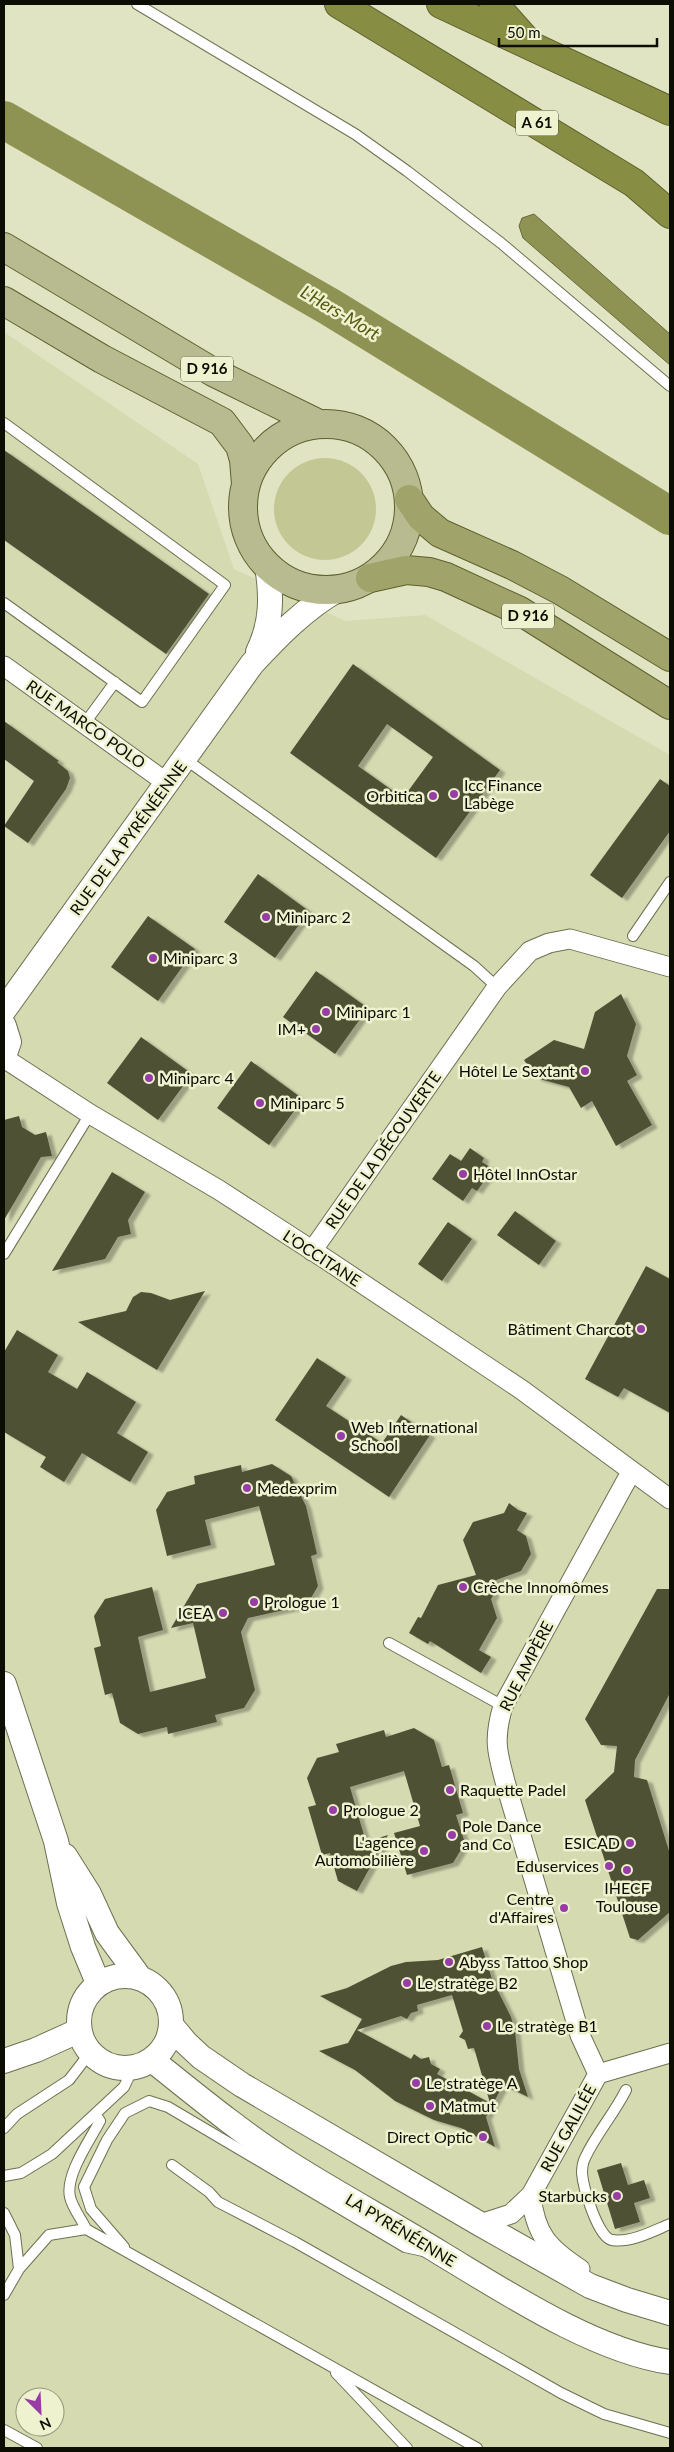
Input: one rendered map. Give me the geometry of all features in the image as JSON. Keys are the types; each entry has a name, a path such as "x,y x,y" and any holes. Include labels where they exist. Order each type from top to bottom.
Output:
{"highway":[{"name":"A 61","path":"339,4 634,183 670,214"},
{"path":"440,4 670,111"},
{"path":"494,4 534,49"},
{"path":"634,183 670,198"},
{"name":"D 916","path":"409,499 422,517 440,533 512,565 560,590 670,657"},
{"name":"D 916","path":"370,578 406,570 430,572 446,577 520,612 670,705"}],"main road":[{"name":"D 916","path":"4,247 213,372 319,424"},
{"name":"D 916","path":"4,301 102,359 222,422 240,446 244,460 246,484"},
{"path":"319,424 345,426 361,432 389,452 403,474 409,499 408,522 401,544 388,563 370,578 355,585 339,589 313,590 288,581 267,566 254,548 245,528 243,506 246,484 256,461 273,443 295,430 319,424"}],"street":[{"name":"RUE DE LA PYRÉNÉENNE","path":"252,664 269,625 270,588 267,566"},
{"name":"RUE DE LA PYRÉNÉENNE","path":"4,1010 252,664 274,640 318,601 339,589"},
{"name":"RUE MARCO POLO","path":"4,666 167,783"},
{"name":"RUE DE LA DÉCOUVERTE","path":"320,1260 497,987 530,951 549,943 570,939 670,967"},
{"path":"4,1026 9,1042 4,1057"},
{"name":"L'OCCITANE","path":"4,1057 90,1114 219,1190 320,1260 522,1390 670,1499"},
{"name":"RUE AMPÈRE","path":"598,2074 580,2035 496,1749 497,1728 503,1706 631,1472"},
{"path":"4,1684 56,1841 69,1903 83,1947 98,1983"},
{"path":"56,1841 90,1894 108,1933 140,1978"},
{"path":"126,1975 140,1978 160,1991 166,2001 171,2025 168,2038 162,2050 143,2064 117,2069 102,2064 90,2054 82,2043 78,2031 81,2006 98,1983 111,1977 126,1975"},
{"path":"171,2025 201,2057 242,2085 480,2224 582,2282 626,2300 670,2313"},
{"path":"4,2061 36,2050 78,2031"},
{"name":"RUE GALILÉE","path":"480,2224 511,2214 530,2195 598,2074 670,2053"},
{"name":"LA PYRÉNÉENNE","path":"143,2064 291,2164 570,2328 629,2352 670,2362"},
{"path":"530,2195 537,2227 547,2244 558,2254 626,2300"}],"lane":[{"path":"137,4 355,134 407,171 501,243 670,386"},
{"path":"4,423 225,585 142,702 4,603"},
{"path":"85,723 115,682"},
{"path":"185,759 474,966 497,987"},
{"path":"633,936 670,882"},
{"path":"4,1254 90,1114"},
{"path":"389,1643 503,1706"},
{"path":"4,2119 17,2114 69,2080 90,2054"},
{"path":"4,2176 20,2173 52,2154 124,2087 143,2064"},
{"path":"626,2090 618,2107 604,2122 584,2160 582,2173 588,2197 601,2234 610,2240 624,2240 670,2224"},
{"path":"128,2251 91,2209 84,2187 107,2140 125,2113 149,2101 168,2107 405,2247 440,2252"},
{"path":"4,2128 17,2114"},
{"path":"95,2114 100,2121 72,2173 70,2185 70,2196 74,2208 86,2229 477,2448"},
{"path":"172,2166 209,2192 218,2202 295,2242 561,2393 604,2414 670,2433"},
{"path":"4,2213 15,2235 18,2269"},
{"path":"4,2295 18,2269 49,2235 86,2229"},
{"path":"332,2368 407,2448"},
{"path":"4,2430 37,2448"}],"shaded area":[{"path":"534,214 670,334 670,365 523,238 519,226 522,218"},
{"path":"4,332 198,464 234,569 345,621 425,615 670,755 670,2448 4,2448"},
{"path":"325,458 345,462 361,473 372,489 376,509 372,529 361,545 345,556 325,560 305,556 289,545 278,529 274,509 278,489 289,473 305,462"}],"building":[{"path":"4,450 209,594 166,654 4,540"},
{"path":"353,664 500,770 436,858 290,753","holes":["387,724 433,757 403,798 358,766"]},
{"path":"4,721 59,761 57,762 68,771 70,778 66,789 28,843 4,826 34,781 4,759"},
{"path":"660,779 670,786 670,831 622,898 590,875"},
{"name":"Miniparc 2","path":"258,874 309,911 275,958 224,922"},
{"name":"Miniparc 3","path":"148,916 195,949 158,1001 111,967"},
{"name":"Miniparc 1","path":"316,971 368,1008 335,1054 283,1017"},
{"name":"Hôtel Le Sextant","path":"621,994 636,1024 627,1056 637,1075 627,1081 652,1125 616,1146 592,1101 581,1108 569,1087 536,1078 524,1060 554,1040 584,1049 595,1012"},
{"name":"Miniparc 4","path":"141,1037 192,1074 158,1120 107,1083"},
{"name":"Miniparc 5","path":"251,1061 303,1099 269,1145 217,1108"},
{"path":"19,1116 22,1127 35,1135 46,1132 52,1156 41,1157 4,1220 4,1120"},
{"name":"Hôtel InnOstar","path":"470,1148 484,1158 482,1162 493,1169 477,1191 472,1188 463,1201 432,1179 450,1154 461,1161"},
{"path":"112,1172 145,1192 128,1220 131,1234 118,1237 105,1259 52,1271"},
{"path":"515,1211 556,1241 539,1265 497,1235"},
{"path":"448,1222 472,1239 442,1281 418,1264"},
{"name":"Bâtiment Charcot","path":"646,1266 670,1279 670,1413 624,1388 618,1397 585,1379"},
{"path":"205,1291 157,1370 78,1322 126,1311 133,1297 141,1292 151,1293 170,1300"},
{"path":"17,1330 58,1355 48,1372 77,1389 87,1372 136,1402 117,1433 148,1452 130,1482 82,1453 64,1482 40,1467 46,1457 4,1432 4,1352"},
{"path":"317,1358 346,1377 326,1406 382,1443 401,1415 430,1435 389,1497 275,1420"},
{"name":"Prologue 1","path":"272,1464 291,1476 306,1506 317,1554 311,1556 318,1586 307,1605 248,1618 241,1632 255,1690 244,1708 215,1715 217,1722 168,1734 167,1727 138,1734 120,1723 112,1693 105,1695 94,1648 101,1646 94,1616 105,1599 152,1587 163,1630 138,1637 150,1692 206,1678 193,1623 171,1628 197,1584 275,1565 259,1506 205,1520 211,1545 167,1556 156,1510 167,1492 195,1484 194,1476 241,1465 242,1472"},
{"name":"Crèche Innomômes","path":"509,1503 518,1510 527,1513 517,1530 526,1536 531,1554 521,1571 488,1583 494,1594 491,1599 497,1618 479,1650 491,1657 481,1673 430,1641 428,1644 409,1633 418,1617 421,1618 438,1585 476,1575 463,1540 473,1522 504,1513"},
{"path":"657,1589 670,1589 670,1693 635,1760 634,1777 647,1780 670,1854 670,1912 638,1940 630,1938 585,1800 614,1772 617,1746 601,1745 585,1719"},
{"name":"Prologue 2","path":"414,1728 434,1740 442,1767 449,1765 463,1813 456,1815 465,1843 453,1863 407,1875 394,1833 420,1826 404,1771 350,1787 366,1842 388,1835 357,1891 338,1881 330,1853 322,1855 308,1807 316,1805 307,1778 317,1758 339,1752 336,1744 384,1730 386,1737"},
{"path":"482,1947 492,1979 511,2017 515,2031 519,2069 528,2097 503,2085 486,2117 495,2147 461,2128 434,2120 395,2101 355,2070 319,2051 348,2043 362,2019 320,1996 347,1988 391,1966 406,1962 438,1960","holes":["452,1995 463,2031 459,2037 465,2040 468,2049 474,2048 490,2103 437,2074 440,2069 431,2064 429,2057 421,2059 414,2054 411,2059 357,2030 401,2016 407,2019 411,2013 418,2011 417,2005"]},
{"path":"621,2163 628,2185 644,2180 650,2198 634,2203 640,2222 615,2229 597,2170"}],"waterway":[{"name":"L'Hers-Mort","path":"4,120 330,307 670,516"}],"place":[{"name":"Icc Finance Labège","path":"454,794"},
{"name":"Orbitica","path":"433,796"},
{"name":"Miniparc 2","path":"266,917"},
{"name":"Miniparc 3","path":"153,958"},
{"name":"Miniparc 1","path":"326,1012"},
{"name":"IM+","path":"316,1029"},
{"name":"Hôtel Le Sextant","path":"585,1071"},
{"name":"Miniparc 4","path":"149,1078"},
{"name":"Miniparc 5","path":"260,1103"},
{"name":"Hôtel InnOstar","path":"463,1174"},
{"name":"Bâtiment Charcot","path":"641,1329"},
{"name":"Web International School","path":"341,1436"},
{"name":"Medexprim","path":"247,1488"},
{"name":"Crèche Innomômes","path":"463,1587"},
{"name":"Prologue 1","path":"254,1602"},
{"name":"ICEA","path":"223,1613"},
{"name":"Raquette Padel","path":"450,1790"},
{"name":"Prologue 2","path":"333,1810"},
{"name":"Pole Dance and Co","path":"452,1835"},
{"name":"ESICAD","path":"630,1843"},
{"name":"L'agence Automobilière","path":"424,1851"},
{"name":"Eduservices","path":"609,1866"},
{"name":"IHECF Toulouse","path":"627,1870"},
{"name":"Centre d'Affaires","path":"564,1908"},
{"name":"Abyss Tattoo Shop","path":"449,1962"},
{"name":"Le stratège B2","path":"407,1983"},
{"name":"Le stratège B1","path":"487,2026"},
{"name":"Le stratège A","path":"416,2083"},
{"name":"Matmut","path":"430,2106"},
{"name":"Direct Optic","path":"483,2137"},
{"name":"Starbucks","path":"617,2196"}]}
